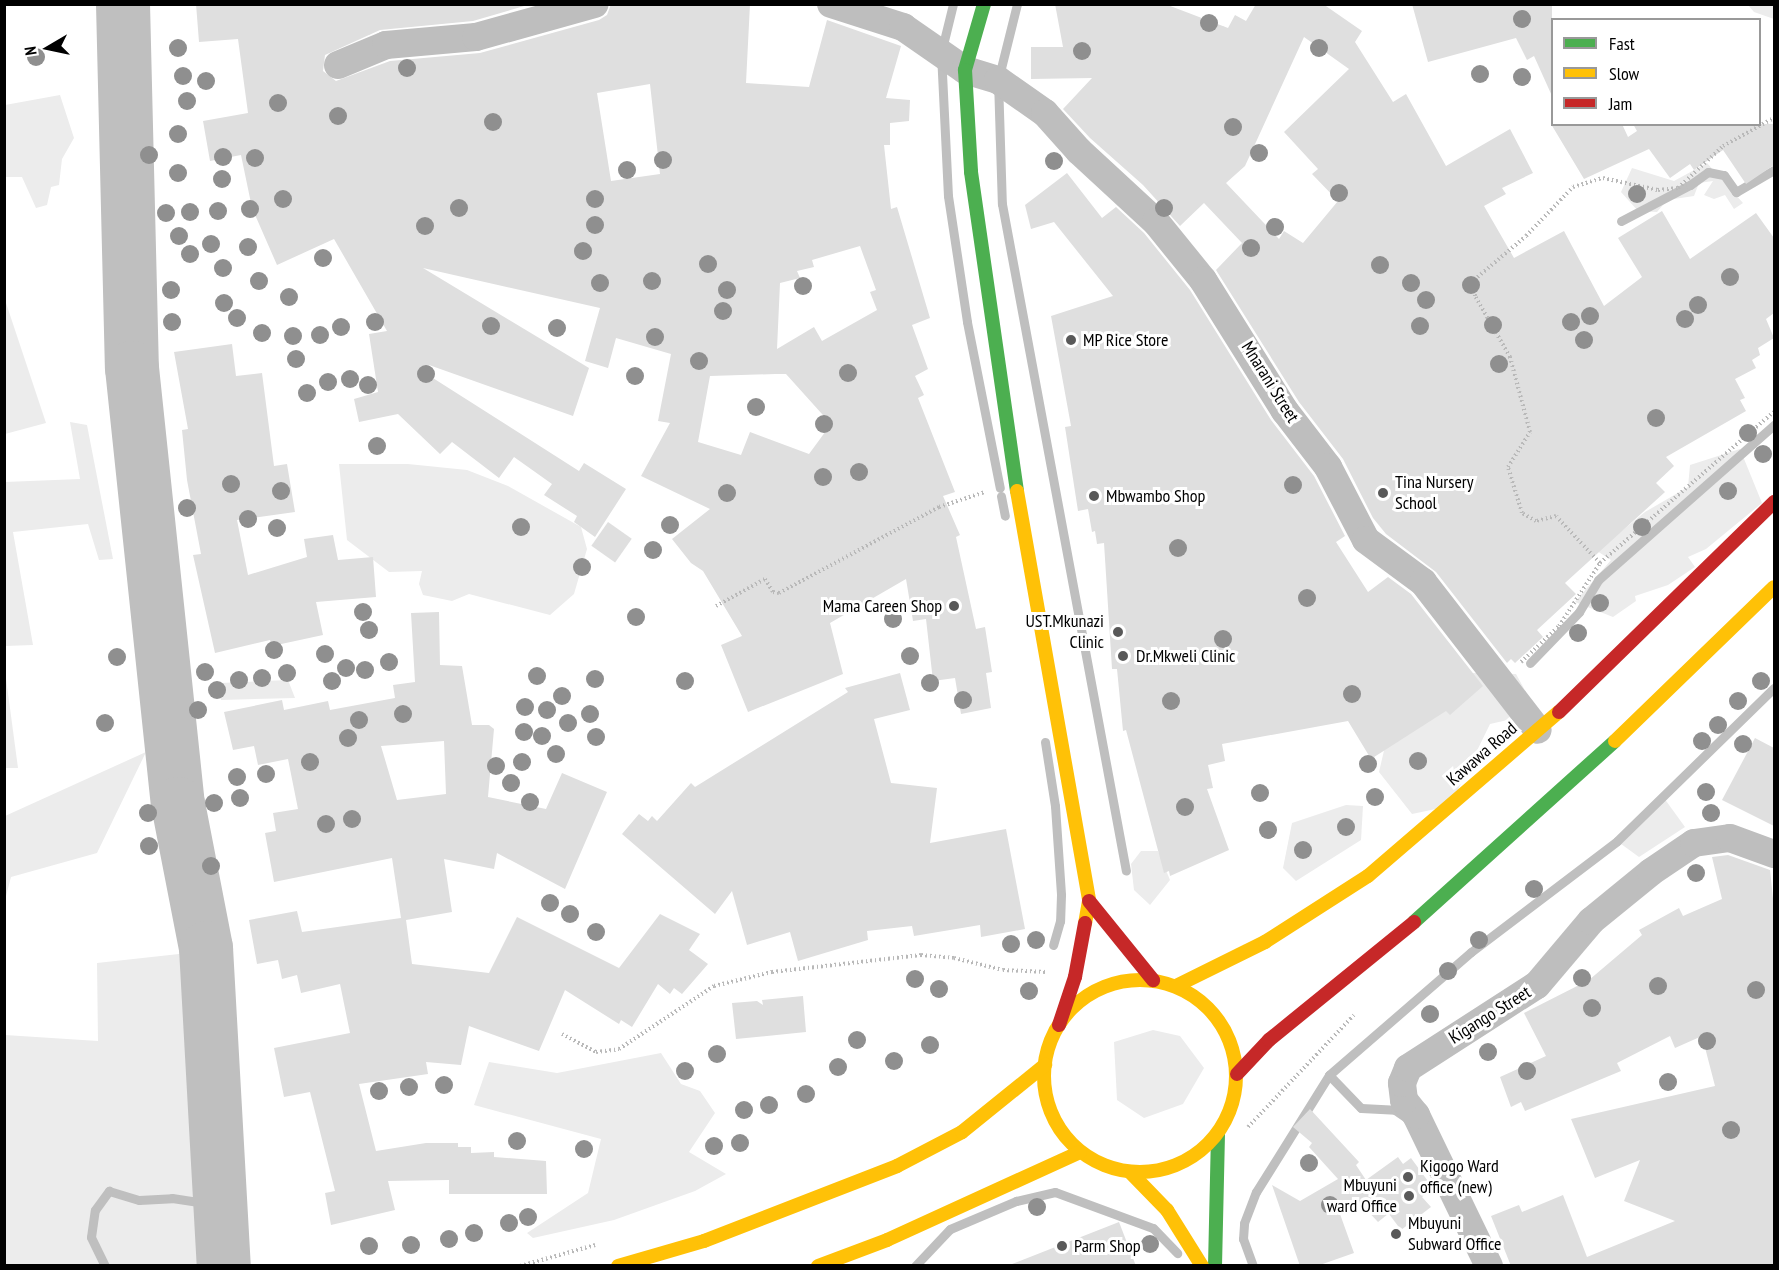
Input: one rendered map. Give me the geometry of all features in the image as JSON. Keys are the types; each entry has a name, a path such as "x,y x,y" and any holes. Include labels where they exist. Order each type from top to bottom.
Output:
{"main road":[{"path":"984,4 965,70 971,172 1017,490 1089,901 1076,968 1045,1065 1051,1113 1080,1152 1109,1168 1131,1173 1164,1170 1195,1157 1218,1134 1233,1106 1237,1074 1229,1037 1208,1006 1176,986 1153,980 1125,980 1099,988 1076,1004 1059,1024"},
{"name":"Kawawa Road","path":"1176,986 1265,942 1368,876 1538,730 1774,502"},
{"path":"1237,1074 1269,1041 1397,937 1574,780 1774,587"},
{"path":"1089,901 1153,980"},
{"path":"618,1266 705,1241 897,1166 962,1132 1045,1065"},
{"path":"1215,1266 1218,1134"},
{"path":"818,1266 887,1240 1080,1152"},
{"path":"1131,1173 1167,1210 1202,1266"}],"street":[{"path":"338,64 386,45 476,37 595,4"},
{"name":"Mnarani Street","path":"831,4 903,27 965,70 998,80 1045,113 1079,151 1156,222 1203,279 1285,411 1328,467 1366,540 1423,582 1538,730"},
{"name":"Kigango Street","path":"1489,1266 1421,1126 1404,1100 1402,1083 1408,1068 1537,985 1609,905 1694,843 1730,838 1774,854"}],"path":[{"path":"1600,563 1556,516 1536,520 1522,513 1508,467 1530,432 1510,357 1475,296 1473,280 1526,236 1573,187 1603,178 1658,190 1678,188 1723,146 1759,126"},
{"path":"1499,680 1559,626 1600,563 1774,412"},
{"path":"716,606 765,579 772,592 779,593 939,507 981,493 1017,490"},
{"path":"562,1034 596,1052 619,1050 714,986 772,972 921,955 954,958 1003,970 1056,972 1076,968"},
{"path":"520,1266 606,1242"}],"shaded area":[{"path":"1748,5 1774,5 1774,19 1754,12"},
{"path":"60,95 74,138 62,159 59,185 51,187 47,205 36,208 22,177 5,177 5,105"},
{"path":"1707,163 1743,203 1734,209 1725,195 1714,199 1704,195 1713,181 1699,183 1694,196 1667,200 1657,212 1638,211 1621,192 1632,168 1674,181"},
{"path":"4,297 46,423 5,434 4,434"},
{"path":"70,422 87,425 113,559 99,560 88,524 13,532 33,645 5,646 5,482 80,479"},
{"path":"1740,449 1762,503 1706,549 1688,557 1695,567 1668,585 1635,596 1636,601 1613,617 1575,602 1611,560 1597,551 1645,512 1688,487 1690,465"},
{"path":"339,464 408,464 467,470 508,486 581,527 587,549 574,594 550,615 469,594 452,601 423,595 419,584 422,571 389,572 347,540"},
{"path":"5,671 18,768 5,768"},
{"path":"1472,673 1516,674 1527,694 1525,716 1490,724 1450,806 1412,814 1379,772 1386,742"},
{"path":"288,680 295,698 221,700 220,683"},
{"path":"146,752 97,853 11,877 5,900 5,816"},
{"path":"1664,798 1685,827 1639,857 1617,841"},
{"path":"1346,805 1363,806 1361,840 1296,881 1283,868 1292,823"},
{"path":"1141,851 1158,851 1170,880 1150,905 1134,890 1131,864"},
{"path":"188,953 219,1265 5,1265 5,1035 98,1041 97,963"},
{"path":"1153,1030 1180,1036 1204,1068 1183,1104 1144,1118 1117,1100 1114,1042"},
{"path":"661,1053 681,1084 700,1091 715,1113 689,1152 726,1174 695,1191 614,1220 533,1238 527,1233 588,1193 601,1139 474,1105 489,1062 557,1073"}],"building":[{"path":"196,4 531,4 473,21 380,30 325,55 323,71 336,81 390,61 480,53 599,20 607,15 611,4 750,4 746,83 809,87 827,20 901,46 886,98 910,100 909,121 890,123 890,145 884,145 891,209 897,207 930,318 912,325 928,369 915,376 924,395 918,398 955,492 943,496 960,535 956,537 976,629 985,627 992,672 986,673 991,708 961,714 955,678 933,681 926,619 913,621 906,579 830,623 843,674 748,712 721,645 742,636 703,571 691,563 672,539 710,509 641,476 670,423 658,421 671,354 616,338 608,368 585,361 600,308 423,268 589,368 573,416 429,365 425,373 579,471 584,463 626,489 595,537 574,522 577,516 544,495 552,484 514,457 499,478 452,442 440,454 398,414 359,422 354,399 378,392 369,334 387,331 334,239 277,265 252,208 241,155 210,161 203,121 248,113 238,39 199,42","holes":["650,84 660,174 611,181 597,93","860,246 876,290 870,292 877,310 822,341 814,327 777,349 780,283 800,278 797,271 814,267 812,260","786,374 831,424 809,454 750,432 741,455 698,442 710,376"]},
{"path":"1055,4 1165,4 1228,28 1235,15 1246,21 1256,4 1323,4 1362,31 1355,42 1393,102 1406,94 1446,166 1510,129 1533,173 1502,188 1506,194 1484,206 1514,258 1564,231 1604,306 1642,277 1618,238 1662,211 1690,259 1756,213 1774,238 1774,313 1766,319 1774,338 1758,348 1760,355 1752,360 1756,368 1735,379 1745,398 1740,400 1746,411 1666,457 1674,466 1656,483 1665,492 1565,583 1576,594 1537,630 1543,637 1515,663 1511,659 1507,663 1436,572 1386,534 1373,518 1343,459 1299,402 1216,270 1242,243 1204,203 1180,226 1143,185 1090,138 1063,109 1092,78 1031,79 1031,47 1063,47","holes":["1304,37 1349,69 1284,132 1318,169 1312,174 1338,201 1303,243 1284,231 1279,239 1226,183 1245,166"]},
{"path":"1412,4 1552,4 1551,94 1534,56 1527,60 1516,38 1428,62"},
{"path":"1761,124 1774,124 1774,165 1746,184 1723,150 1694,170 1690,164 1670,178 1649,149 1584,179 1552,126 1623,126 1628,137 1637,131 1634,126 1761,126"},
{"path":"1067,173 1102,218 1116,207 1144,233 1190,290 1271,420 1314,476 1345,536 1336,542 1368,592 1388,577 1411,594 1483,686 1450,715 1446,711 1371,759 1348,721 1222,744 1225,761 1208,765 1213,788 1207,789 1229,850 1170,876 1169,871 1164,873 1126,730 1123,731 1117,669 1112,669 1104,543 1097,544 1095,531 1092,532 1088,509 1078,511 1065,427 1071,426 1051,316 1113,296 1054,222 1031,229 1025,205"},
{"path":"232,344 236,376 262,373 274,466 287,464 295,512 237,520 248,575 307,557 304,539 333,535 338,560 373,557 376,597 316,602 323,635 272,646 270,640 215,653 193,555 201,554 187,480 182,430 188,429 174,352"},
{"path":"608,522 632,539 615,562 591,546"},
{"path":"439,612 440,665 462,666 472,725 489,725 494,729 488,797 546,809 562,773 607,792 565,889 497,853 494,869 444,859 452,912 406,920 412,964 489,973 517,917 619,968 660,914 700,934 689,950 708,964 682,994 674,988 670,994 658,984 632,1027 621,1020 619,1024 565,990 539,1051 469,1026 461,1065 426,1062 428,1074 359,1084 376,1151 426,1143 458,1143 458,1147 471,1147 471,1153 494,1152 494,1157 546,1161 547,1194 449,1194 449,1180 388,1181 395,1210 331,1225 325,1193 335,1191 310,1092 284,1097 274,1048 350,1033 340,984 301,993 297,975 282,979 278,960 257,964 249,920 297,911 302,932 401,918 392,858 274,882 265,833 276,831 273,813 298,809 288,759 258,765 254,746 233,750 224,712 282,700 284,710 328,701 330,710 395,698 393,685 415,682 411,613","holes":["444,741 446,794 397,800 381,746"]},
{"path":"900,673 910,710 874,719 891,783 937,788 930,843 1006,829 1025,929 981,937 980,925 914,936 912,926 867,931 868,940 798,961 790,932 747,945 732,891 715,914 622,834 639,814 648,821 652,816 657,821 691,783 695,787 848,692 845,688"},
{"path":"1755,738 1774,748 1774,826 1722,800"},
{"path":"1728,855 1770,870 1774,908 1774,1266 1511,1266 1491,1216 1519,1205 1522,1212 1563,1195 1587,1257 1675,1221 1624,1201 1640,1160 1595,1178 1571,1119 1715,1086 1702,1036 1675,1048 1670,1036 1617,1063 1621,1071 1525,1111 1521,1102 1511,1107 1500,1077 1546,1056 1524,1013 1589,980 1642,935 1639,930 1679,908 1683,916 1722,899 1712,857"},
{"path":"803,996 806,1032 736,1039 732,1003 757,1001 763,1005 762,1000"},
{"path":"1310,1109 1359,1162 1356,1165 1366,1180 1398,1157 1403,1164 1411,1158 1433,1188 1422,1197 1431,1207 1401,1230 1380,1202 1388,1214 1378,1222 1362,1205 1340,1214 1354,1253 1317,1266 1300,1266 1272,1185 1300,1201 1338,1179 1309,1147 1312,1143 1293,1127"},
{"path":"1119,1222 1136,1266 1013,1266 1012,1264"}],"waterway":[{"path":"123,4 132,368 178,804 206,948 224,1266"},
{"path":"953,4 941,53 948,196 967,322 1000,488"},
{"path":"1017,4 998,80 1002,204 1126,871"},
{"path":"1621,221 1690,185 1708,172 1724,175 1736,192 1774,170"},
{"path":"1530,663 1579,612 1598,580 1774,425"},
{"path":"1001,496 1005,516"},
{"path":"1253,1266 1243,1239 1244,1223 1256,1192 1329,1075 1471,952 1617,841 1774,688"},
{"path":"1045,742 1055,806 1061,895 1060,921 1053,945"},
{"path":"1329,1075 1361,1108 1395,1110 1404,1116"},
{"path":"105,1266 91,1237 95,1210 109,1191 139,1200 172,1198 218,1205"},
{"path":"915,1266 950,1229 1016,1201 1055,1192 1153,1228 1177,1253"}],"traffic: fast":[{"path":"984,4 965,70 971,172 1017,491"},
{"path":"1414,922 1615,741"},
{"path":"1215,1266 1218,1134"}],"traffic: slow":[{"path":"1017,491 1089,901 1085,923"},
{"path":"1615,741 1774,587"},
{"path":"1176,986 1265,942 1368,876 1559,712"},
{"path":"1131,980 1149,980 1177,987 1208,1008 1229,1039 1236,1076 1229,1113 1208,1144 1177,1165 1149,1172 1131,1172 1095,1161 1066,1137 1055,1121 1048,1104 1044,1085 1044,1067 1055,1031 1079,1002 1095,991 1112,984 1131,980"},
{"path":"618,1266 704,1241 897,1166 962,1132 1045,1065"},
{"path":"818,1266 887,1240 1080,1152"},
{"path":"1131,1173 1167,1210 1202,1266"}],"traffic: jam":[{"path":"1559,712 1774,502"},
{"path":"1089,901 1153,980"},
{"path":"1237,1074 1269,1040 1414,922"},
{"path":"1059,1025 1075,977 1085,923"}],"place":[{"name":"MP Rice Store","path":"1071,340"},
{"name":"Tina Nursery School","path":"1383,493"},
{"name":"Mbwambo Shop","path":"1094,496"},
{"name":"Mama Careen Shop","path":"954,606"},
{"name":"UST.Mkunazi Clinic","path":"1118,632"},
{"name":"Dr.Mkweli Clinic","path":"1123,656"},
{"name":"Kigogo Ward office (new)","path":"1408,1177"},
{"name":"Mbuyuni ward Office","path":"1409,1196"},
{"name":"Mbuyuni Subward Office","path":"1396,1234"},
{"name":"Parm Shop","path":"1062,1246"}]}
